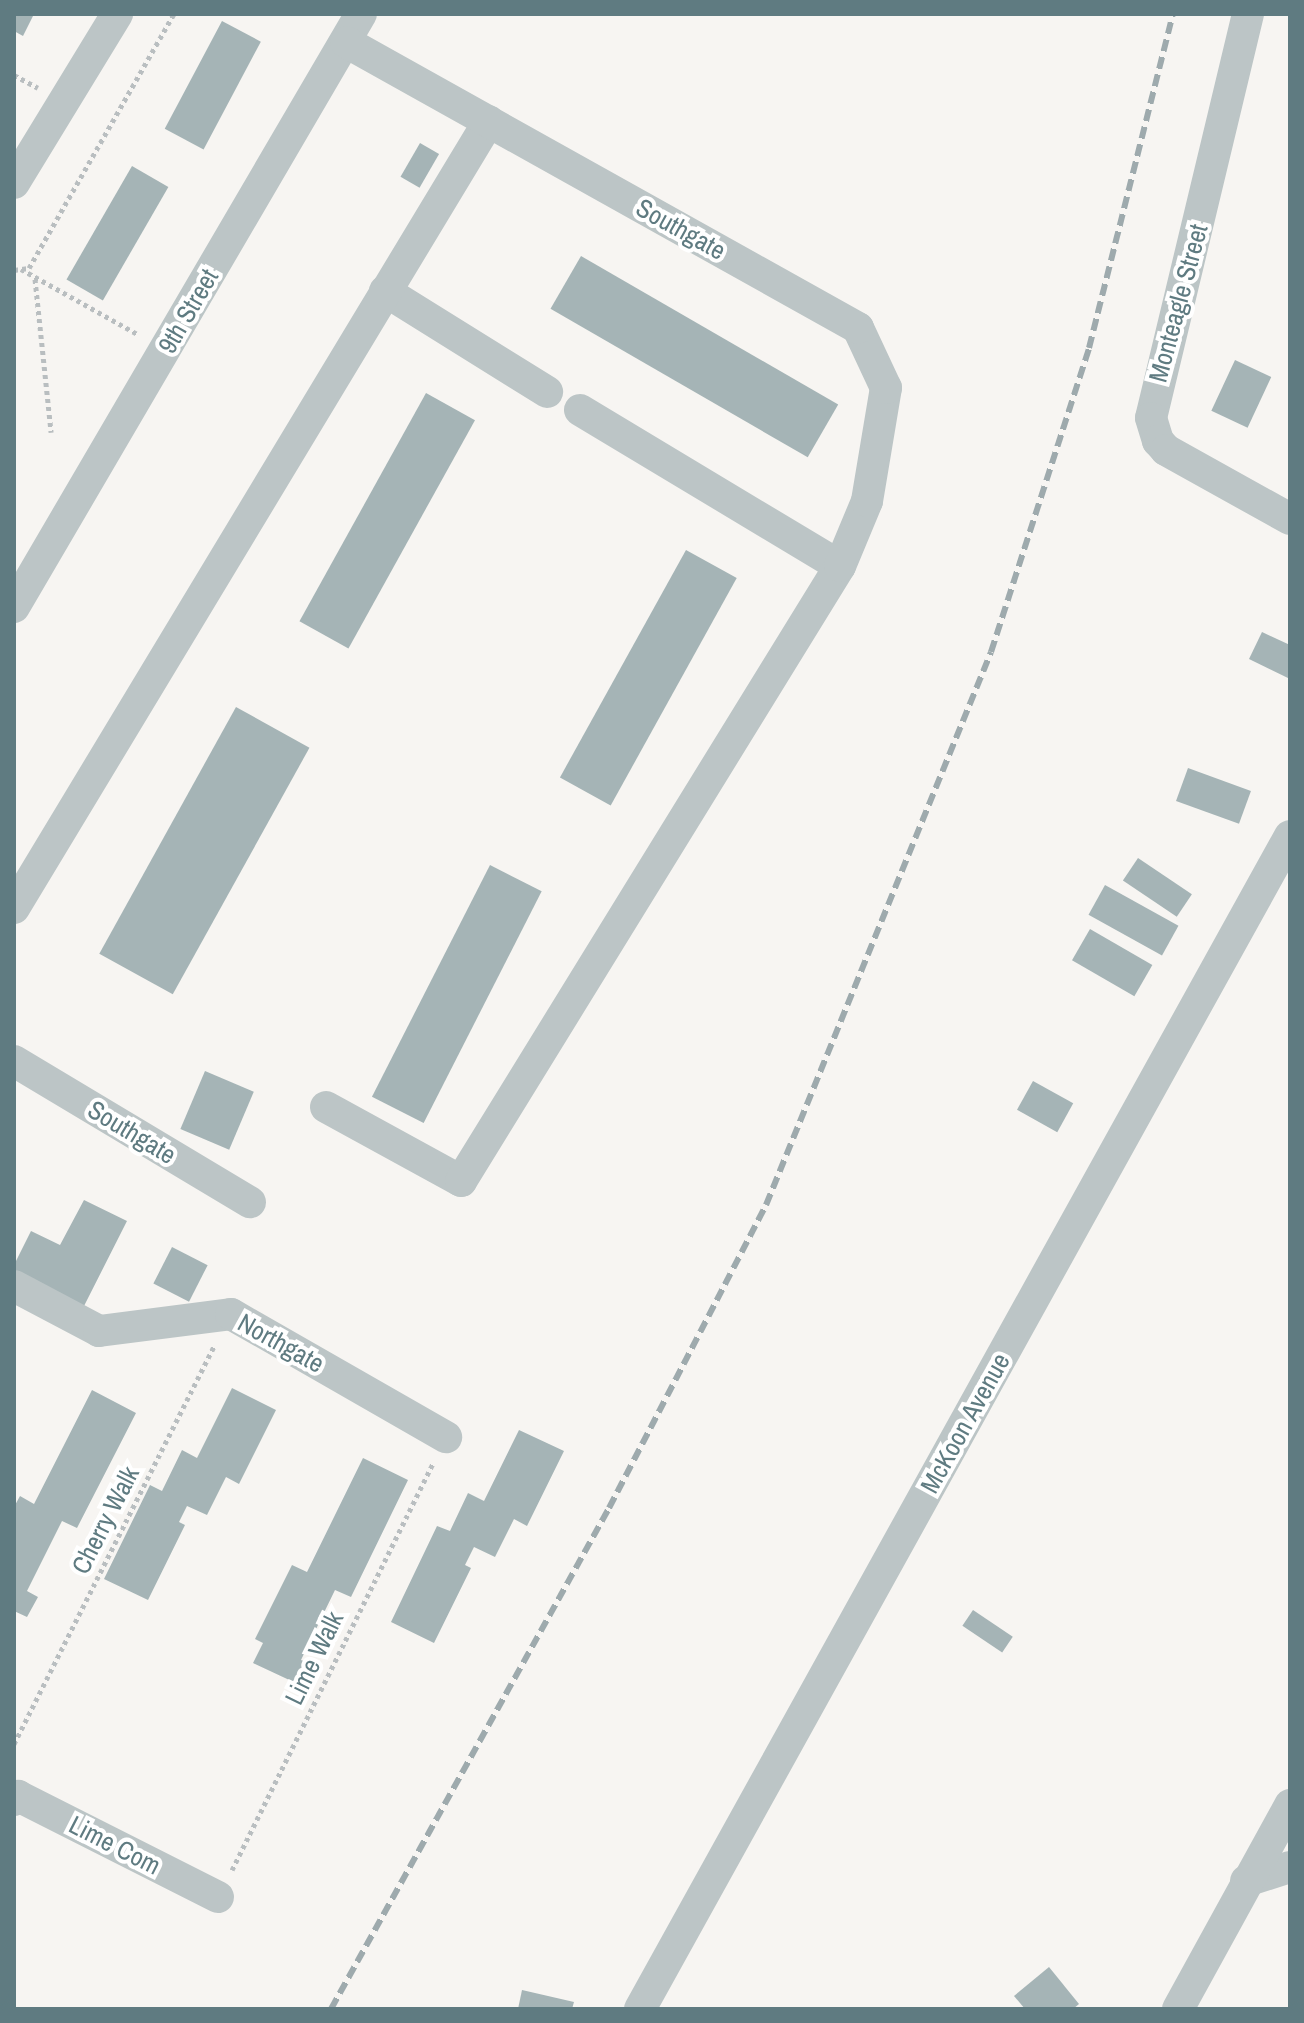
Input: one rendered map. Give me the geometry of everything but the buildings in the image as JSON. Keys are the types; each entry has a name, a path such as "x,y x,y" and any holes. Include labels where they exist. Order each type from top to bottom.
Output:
{"street":[{"path":"14,183 117,14"},
{"name":"Monteagle Street","path":"1248,14 1151,418 1158,441 1166,450 1290,519"},
{"name":"Southgate","path":"326,1107 461,1181 840,566 867,501 886,388 858,328 489,121 353,28"},
{"name":"9th Street","path":"14,607 353,28"},
{"path":"14,908 489,121"},
{"path":"385,291 547,392"},
{"path":"580,410 840,566"},
{"name":"McKoon Avenue","path":"640,2009 1290,836"},
{"name":"Southgate","path":"14,1061 250,1202"},
{"name":"Northgate","path":"14,1286 99,1331 231,1314 446,1437"},
{"name":"Lime Com","path":"14,1800 18,1796 218,1897"},
{"path":"1178,2009 1290,1805"},
{"path":"1246,1881 1290,1867"}],"path":[{"path":"18,270 29,268 174,14"},
{"path":"14,75 39,89"},
{"path":"18,270 153,343"},
{"path":"35,278 51,432"},
{"name":"Cherry Walk","path":"14,1744 231,1314"},
{"name":"Lime Walk","path":"218,1897 446,1437"}],"railway":[{"path":"331,2009 609,1508 766,1205 991,652 1089,348 1173,14"}]}
